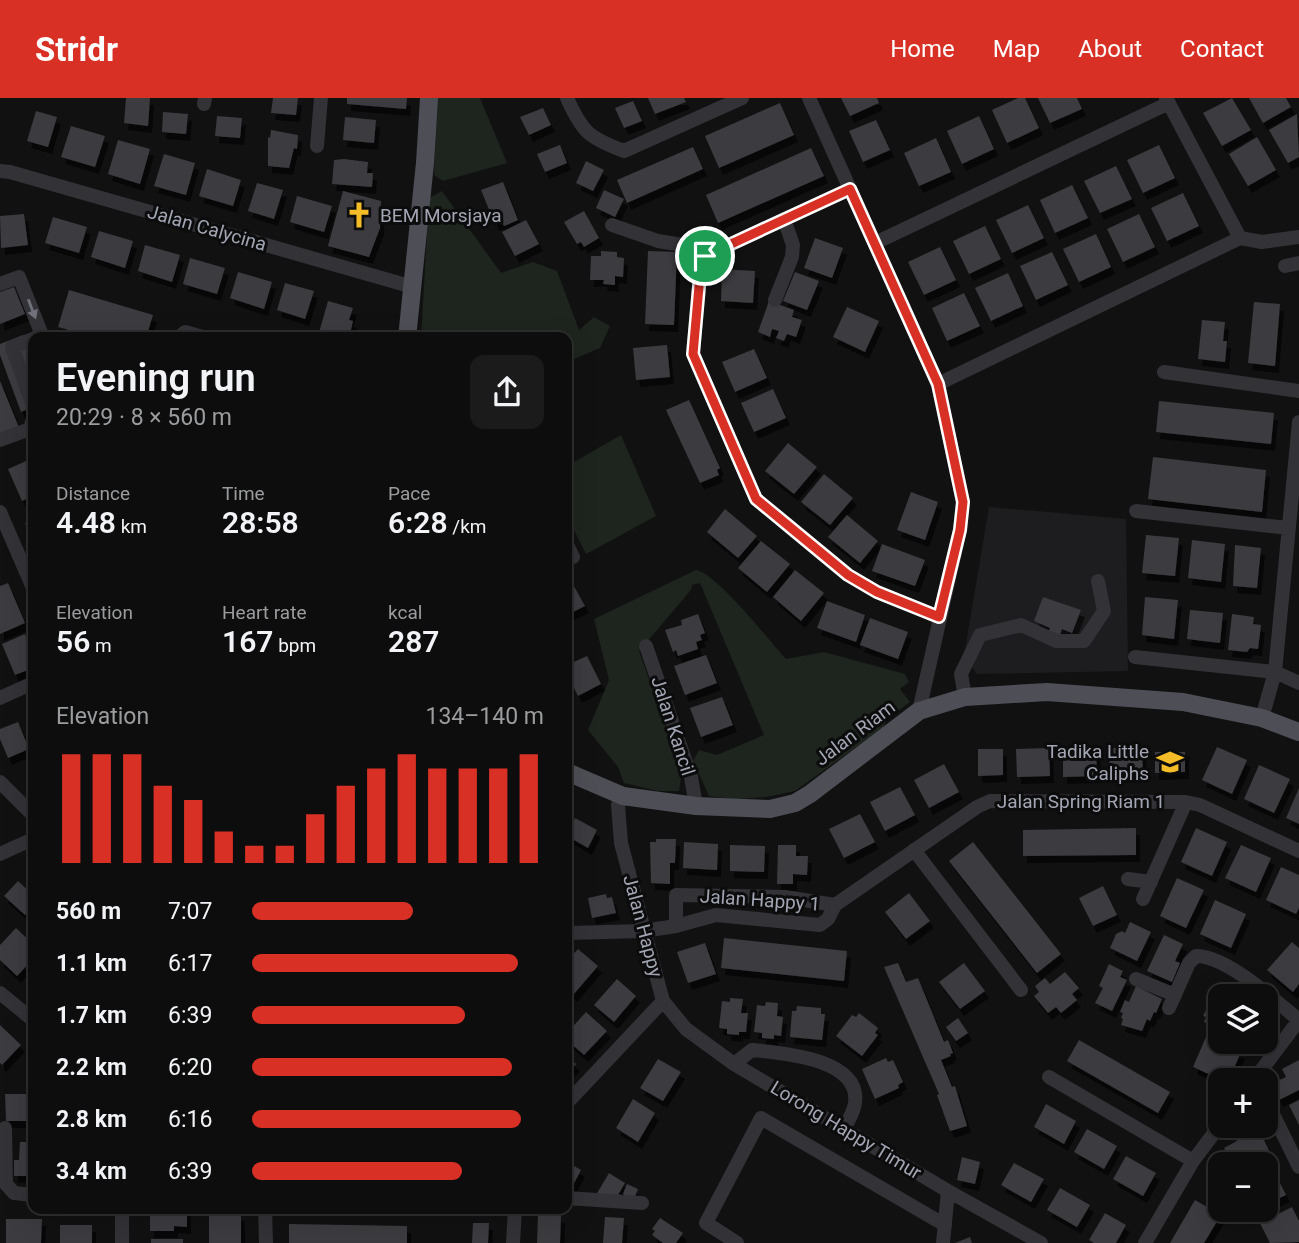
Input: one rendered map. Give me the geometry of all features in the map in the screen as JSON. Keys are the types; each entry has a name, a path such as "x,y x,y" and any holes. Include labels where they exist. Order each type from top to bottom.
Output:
{"main road":[{"path":"408,332 429,98"},
{"name":"Jalan Riam","path":"572,774 623,796 696,806 770,808 794,803 810,794 919,711 965,698 1047,692 1184,702 1262,718 1299,732"}],"street":[{"path":"317,146 321,98"},
{"path":"567,98 583,131 624,151 742,98"},
{"path":"809,98 938,384 963,502 960,530 919,711"},
{"path":"875,243 1168,100 1240,238"},
{"name":"Jalan Calycina","path":"0,171 413,287"},
{"path":"850,189 705,256 701,264 693,354 756,499 848,575 877,592 939,617"},
{"path":"775,300 792,257 793,245 784,219"},
{"path":"612,225 658,242 695,247 705,256"},
{"path":"938,384 1240,238 1262,242 1299,237"},
{"path":"0,284 19,277 41,332"},
{"path":"28,340 12,347 28,391"},
{"path":"1164,372 1299,391"},
{"path":"1262,718 1275,672 1299,422"},
{"path":"0,440 28,430"},
{"path":"1136,511 1288,528"},
{"path":"0,512 28,576"},
{"path":"965,698 961,674 980,635 1021,625 1056,641 1084,641 1104,611 1098,581"},
{"name":"Jalan Kancil","path":"646,646 691,777 696,806"},
{"path":"1135,656 1275,672 1299,683"},
{"path":"0,698 28,685"},
{"path":"0,782 28,810"},
{"name":"Jalan Happy","path":"572,1098 663,1001 621,843 618,805 623,796"},
{"name":"Jalan Spring Riam 1","path":"838,903 977,807 990,801 1186,802 1200,805 1299,851"},
{"path":"1143,899 1186,802"},
{"path":"0,855 28,841"},
{"path":"914,850 1021,990"},
{"path":"1128,879 1151,882"},
{"name":"Jalan Happy 1","path":"572,933 643,931 676,926 716,915 820,925 828,919 838,903 785,897 676,895 676,926"},
{"path":"1136,979 1172,1001 1189,963 1195,956 1206,956 1247,978 1299,1020 1263,1068"},
{"path":"0,993 28,1016"},
{"name":"Lorong Happy Timur","path":"663,1001 686,1029 734,1064 1041,1243"},
{"path":"734,1064 752,1050 813,1058 827,1064 844,1075 853,1089 855,1101 844,1129"},
{"path":"1049,1077 1193,1161"},
{"path":"737,1243 706,1223 761,1118 945,1225"},
{"path":"1278,1124 1299,1167"},
{"path":"5,1128 6,1184 13,1193 28,1194"},
{"path":"1145,1243 1193,1161 1210,1138"},
{"path":"943,1243 948,1191"},
{"path":"572,1198 642,1203"},
{"path":"122,1214 122,1243"},
{"path":"265,1214 266,1243"},
{"path":"513,1243 515,1214"}],"shaded area":[{"path":"436,98 480,98 507,163 443,181 434,175"},
{"path":"442,191 501,273 533,262 557,271 579,330 594,317 610,326 600,348 572,360 572,332 421,332 429,198"},
{"path":"621,435 656,516 586,554 572,526 572,463"},
{"path":"989,507 1126,519 1128,671 977,674 964,656"},
{"path":"696,570 705,574 729,595 786,659 824,652 905,674 909,682 900,689 910,702 887,719 883,728 795,791 766,797 734,799 709,796 693,761 699,750 717,755 764,735 700,583 692,585 691,590 639,651 682,772 679,791 658,791 624,783 618,767 588,730 609,680 594,619"}],"building":[{"path":"126,98 150,98 148,126 124,123"},
{"path":"273,98 298,98 296,115 271,113"},
{"path":"347,98 407,98 406,109 347,104"},
{"path":"648,98 684,98 686,102 655,114"},
{"path":"841,98 877,98 879,103 850,116"},
{"path":"1018,98 1025,98 1039,128 1007,143 992,110"},
{"path":"1038,98 1077,98 1082,109 1050,123"},
{"path":"1232,98 1251,130 1222,146 1203,113"},
{"path":"1249,98 1286,98 1291,107 1263,123"},
{"path":"633,101 642,121 624,128 615,108"},
{"path":"780,103 794,135 719,168 705,136"},
{"path":"543,108 551,125 529,135 520,117"},
{"path":"36,111 57,117 48,147 27,141"},
{"path":"163,112 188,114 186,134 162,132"},
{"path":"1297,114 1299,157 1288,163 1269,130"},
{"path":"217,116 242,118 240,138 215,136"},
{"path":"979,116 994,149 962,164 947,131"},
{"path":"345,117 376,120 374,143 343,140"},
{"path":"876,120 890,150 863,162 849,131"},
{"path":"71,126 105,136 95,167 61,157"},
{"path":"271,130 298,135 297,149 294,148 289,168 268,166 268,137 270,138"},
{"path":"1257,137 1276,170 1248,186 1229,154"},
{"path":"936,138 951,172 919,186 904,153"},
{"path":"118,140 150,149 140,184 108,174"},
{"path":"560,145 567,163 545,172 537,154"},
{"path":"1159,145 1175,178 1143,193 1127,160"},
{"path":"693,147 703,169 627,203 617,180"},
{"path":"811,148 824,176 718,223 706,195"},
{"path":"164,154 195,163 186,195 154,186"},
{"path":"334,160 368,162 367,173 373,173 372,187 332,184"},
{"path":"586,161 604,170 593,191 576,183"},
{"path":"1116,166 1132,199 1100,213 1084,181"},
{"path":"207,169 241,180 233,206 199,196"},
{"path":"503,182 518,220 504,226 502,222 495,224 481,190"},
{"path":"257,183 283,190 274,219 248,211"},
{"path":"1072,185 1088,218 1055,233 1040,200"},
{"path":"604,190 624,199 615,217 596,208"},
{"name":"BEM Morsjaya","path":"343,191 381,201 380,228 369,257 328,246"},
{"path":"1183,193 1199,226 1167,241 1151,208"},
{"path":"297,196 332,206 324,232 290,222"},
{"path":"1028,205 1044,238 1012,253 996,220"},
{"path":"584,211 599,238 584,247 581,242 577,244 564,222"},
{"path":"24,214 28,245 1,248 0,216"},
{"path":"1139,214 1155,247 1123,262 1107,229"},
{"path":"53,217 87,227 79,253 45,243"},
{"path":"526,220 539,244 515,256 502,232"},
{"path":"985,226 1001,259 969,274 953,241"},
{"path":"99,231 133,241 125,268 91,257"},
{"path":"1096,234 1111,267 1079,282 1063,249"},
{"path":"815,238 843,248 832,278 804,268"},
{"path":"145,245 180,255 172,282 138,271"},
{"path":"940,247 956,280 924,295 908,262"},
{"path":"601,251 617,252 617,257 624,258 623,277 615,276 615,285 603,284 604,280 590,280 591,256 601,256"},
{"path":"648,251 677,252 674,325 645,324"},
{"path":"1052,252 1068,285 1036,300 1020,266"},
{"path":"190,258 225,268 217,294 183,284"},
{"path":"722,269 755,271 753,303 721,301"},
{"path":"238,272 272,282 264,309 230,298"},
{"path":"795,272 819,281 807,310 783,301"},
{"path":"1008,273 1023,306 991,321 975,288"},
{"path":"285,283 314,291 305,319 277,310"},
{"path":"14,287 25,314 0,324 0,292"},
{"path":"69,290 153,315 148,332 75,332 58,327"},
{"path":"964,293 980,326 947,341 932,308"},
{"path":"328,301 353,308 349,320 353,321 350,332 319,332"},
{"path":"769,301 794,310 792,317 802,320 796,337 787,334 784,341 776,338 779,331 772,329 770,337 758,332"},
{"path":"1254,302 1280,304 1275,366 1248,363"},
{"path":"847,307 879,321 865,352 833,337"},
{"path":"1202,320 1225,322 1225,362 1198,359"},
{"path":"23,335 28,348 28,409 21,412 0,355 0,344"},
{"path":"667,345 670,377 636,380 633,348"},
{"path":"754,349 767,378 735,392 722,362"},
{"path":"0,381 20,430 0,438"},
{"path":"773,389 786,418 754,432 741,403"},
{"path":"689,400 720,468 717,470 719,475 700,483 666,410"},
{"path":"1159,401 1274,413 1271,444 1156,432"},
{"path":"788,443 817,467 794,494 765,471"},
{"path":"1153,457 1266,470 1262,512 1148,499"},
{"path":"28,460 28,498 22,501 8,469"},
{"path":"824,474 853,498 830,525 801,502"},
{"path":"911,492 938,502 925,540 897,530"},
{"path":"725,509 757,536 738,558 707,532"},
{"path":"847,515 878,541 860,563 828,537"},
{"path":"1146,535 1179,538 1175,576 1142,573"},
{"path":"1192,540 1225,544 1221,582 1188,578"},
{"path":"761,541 790,564 767,592 738,568"},
{"path":"882,544 925,560 915,586 872,571"},
{"path":"1235,545 1261,548 1257,588 1233,586"},
{"path":"795,570 824,593 801,621 773,597"},
{"path":"8,583 25,623 0,634 0,586"},
{"path":"572,583 585,606 572,612"},
{"path":"1043,597 1081,610 1072,633 1062,629 1060,635 1034,621"},
{"path":"1145,597 1178,600 1174,639 1142,635"},
{"path":"827,601 865,615 856,642 817,628"},
{"path":"1190,610 1223,613 1220,643 1187,639"},
{"path":"698,614 705,633 700,635 702,640 696,642 698,649 678,656 676,650 673,652 665,630 682,625 681,620"},
{"path":"1232,614 1254,617 1253,624 1261,625 1258,649 1250,648 1247,652 1228,650"},
{"path":"870,618 908,632 898,659 860,645"},
{"path":"25,634 28,642 28,670 15,675 2,644"},
{"path":"706,655 717,683 685,695 674,666"},
{"path":"587,656 601,684 578,696 572,684 572,663"},
{"path":"722,697 733,725 701,737 690,708"},
{"path":"18,722 28,749 8,758 0,739 0,729"},
{"path":"1142,747 1143,775 1110,776 1109,748"},
{"path":"1217,747 1247,760 1232,794 1202,780"},
{"path":"1049,748 1050,776 1017,777 1016,749"},
{"path":"1063,748 1096,748 1097,776 1063,777"},
{"path":"978,749 1003,749 1003,775 978,776"},
{"name":"Tadika Little Caliphs","path":"1155,752 1185,752 1185,772 1155,773"},
{"path":"944,764 959,792 929,808 914,780"},
{"path":"1259,765 1290,779 1274,813 1244,799"},
{"path":"900,787 915,815 885,831 870,802"},
{"path":"1299,788 1299,824 1286,818"},
{"path":"860,814 875,842 844,858 829,829"},
{"path":"575,818 597,830 588,848 572,839"},
{"path":"1136,828 1136,855 1023,856 1023,830"},
{"path":"1196,828 1227,842 1212,876 1181,862"},
{"path":"656,839 676,839 675,863 670,863 670,884 651,883 650,842 656,842"},
{"path":"684,842 718,844 717,870 683,868"},
{"path":"973,842 1061,954 1037,973 949,861"},
{"path":"730,845 765,846 764,872 730,871"},
{"path":"778,845 796,845 796,856 808,856 807,875 793,874 793,884 777,884"},
{"path":"1241,845 1271,858 1256,892 1225,878"},
{"path":"1281,867 1299,875 1299,908 1296,914 1266,900"},
{"path":"1177,878 1204,890 1186,928 1160,916"},
{"path":"18,881 28,890 28,912 25,915 4,896"},
{"path":"1103,886 1117,915 1093,926 1079,898"},
{"path":"909,893 930,921 906,939 885,912"},
{"path":"606,894 607,898 612,897 616,913 592,918 588,898"},
{"path":"1215,900 1246,914 1231,948 1200,934"},
{"path":"1130,922 1151,932 1137,961 1110,948 1116,934 1122,931 1125,933"},
{"path":"16,928 28,939 28,964 17,976 0,960 0,945"},
{"path":"1164,935 1183,944 1175,961 1180,963 1172,982 1147,971"},
{"path":"724,938 847,951 844,981 721,968"},
{"path":"1292,942 1299,948 1299,984 1293,992 1267,970"},
{"path":"705,943 716,974 688,983 677,952"},
{"path":"578,949 598,966 573,995 572,994 572,956"},
{"path":"898,963 906,982 918,978 944,1042 948,1040 953,1053 941,1060 952,1087 955,1086 967,1126 950,1131 937,1095 939,1094 884,967"},
{"path":"964,963 985,991 960,1009 939,982"},
{"path":"1109,964 1123,971 1120,977 1127,980 1112,1011 1095,1003 1103,988 1099,986"},
{"path":"1065,972 1079,988 1072,994 1077,1000 1061,1013 1056,1007 1048,1013 1034,996 1039,992 1035,986 1045,978 1050,984"},
{"path":"617,979 636,996 614,1022 594,1005"},
{"path":"1136,986 1162,999 1156,1013 1154,1012 1150,1021 1147,1019 1142,1031 1121,1025 1123,1013 1120,1012 1125,1000 1129,1002"},
{"path":"730,998 743,999 741,1013 748,1013 746,1032 739,1032 739,1035 727,1034 727,1029 719,1028 722,1001 730,1002"},
{"path":"766,1002 778,1003 777,1016 783,1017 781,1036 774,1035 774,1039 762,1038 762,1033 754,1032 757,1005 765,1006"},
{"path":"797,1006 821,1008 821,1014 825,1014 822,1040 790,1037 792,1011 796,1011"},
{"path":"1208,1006 1208,1024 1204,1022 1206,1017 1203,1016"},
{"path":"586,1012 607,1031 584,1055 572,1044 572,1027"},
{"path":"859,1013 878,1028 875,1033 878,1035 862,1056 836,1036 852,1015 856,1017"},
{"path":"958,1018 968,1033 956,1041 946,1027"},
{"path":"0,1025 21,1045 2,1065 0,1063"},
{"path":"1206,1037 1208,1054 1240,1054 1234,1068 1208,1068 1208,1074 1193,1067"},
{"path":"1079,1040 1170,1092 1158,1113 1067,1061"},
{"path":"886,1058 888,1062 893,1060 903,1082 898,1085 899,1088 875,1099 862,1069"},
{"path":"658,1059 681,1072 663,1101 640,1088"},
{"path":"1299,1060 1299,1090 1279,1100 1278,1081 1286,1077 1282,1069"},
{"path":"5,1094 26,1094 26,1121 6,1121"},
{"path":"633,1099 655,1113 638,1142 616,1128"},
{"path":"1299,1100 1299,1125 1289,1105"},
{"path":"1046,1104 1076,1121 1064,1144 1034,1127"},
{"path":"1087,1129 1117,1146 1104,1169 1074,1152"},
{"path":"1236,1138 1263,1138 1270,1152 1226,1152 1224,1148 1237,1141"},
{"path":"20,1142 28,1142 28,1176 14,1176 14,1160 19,1160"},
{"path":"1126,1156 1156,1173 1143,1196 1113,1179"},
{"path":"962,1157 980,1162 975,1184 957,1180"},
{"path":"1014,1163 1044,1179 1031,1202 1001,1185"},
{"path":"572,1165 581,1170 572,1187"},
{"path":"609,1173 625,1183 618,1195 596,1195"},
{"path":"1278,1180 1286,1195 1278,1199"},
{"path":"627,1184 638,1189 634,1199 623,1194"},
{"path":"1060,1188 1090,1205 1077,1227 1047,1210"},
{"path":"1195,1200 1208,1208 1208,1222 1217,1222 1204,1243 1170,1243"},
{"path":"1292,1207 1299,1221 1299,1242 1270,1243 1260,1223 1278,1222 1278,1214"},
{"path":"1105,1213 1126,1225 1116,1243 1094,1243 1089,1240"},
{"path":"150,1214 187,1214 187,1227 174,1226 174,1231 150,1231"},
{"path":"209,1214 241,1214 241,1243 209,1243"},
{"path":"538,1215 561,1216 560,1243 537,1243"},
{"path":"605,1217 624,1218 622,1243 603,1243"},
{"path":"660,1218 683,1233 676,1243 663,1243 652,1235 655,1231 652,1229"},
{"path":"6,1219 42,1219 41,1243 6,1243"},
{"path":"473,1223 489,1223 488,1243 472,1243"},
{"path":"289,1224 407,1226 407,1243 289,1243"},
{"path":"60,1225 92,1225 92,1243 60,1243"},
{"path":"970,1237 972,1243 955,1243"},
{"path":"151,1239 183,1239 183,1243 151,1243"}],"place":[{"name":"BEM Morsjaya","path":"359,215"},
{"name":"Tadika Little Caliphs","path":"1170,762"}],"route":[{"path":"850,189 938,384 963,502 960,530 939,617 877,592 848,575 756,499 693,354 701,264 705,256 850,189"}]}
